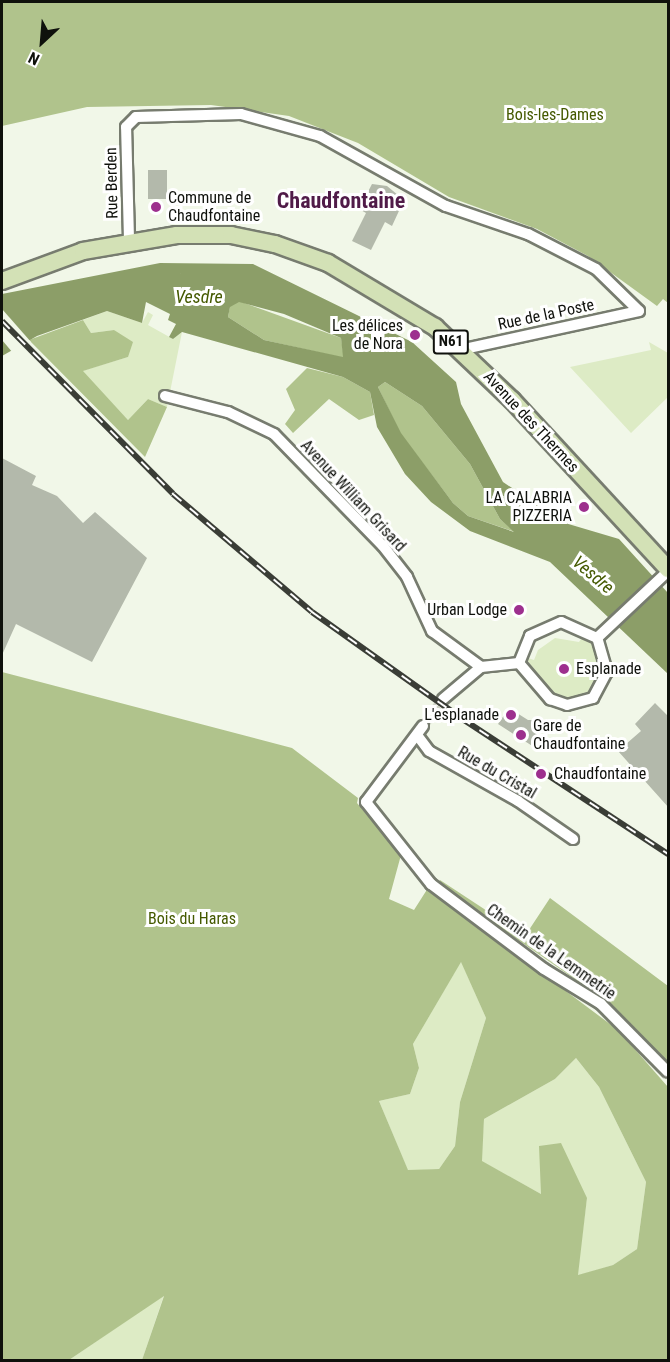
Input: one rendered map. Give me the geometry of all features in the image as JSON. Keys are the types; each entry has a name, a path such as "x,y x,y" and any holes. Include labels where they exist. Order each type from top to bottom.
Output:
{"main road":[{"name":"Avenue des Thermes","path":"2,281 38,265 129,239 231,235 309,255 407,307 460,350 669,570"}],"street":[{"name":"Rue Berden","path":"129,239 126,127 136,117 210,112 278,121 357,154 446,206 528,234 586,264 639,311"},
{"name":"Rue de la Poste","path":"460,350 639,311"},
{"name":"Avenue William Grisard","path":"165,396 228,412 274,434 383,546 407,577 432,631 481,667"},
{"path":"597,638 669,570"},
{"path":"549,624 572,624 597,638 607,672 603,686 585,703 567,705 550,699 519,663 530,636 549,624"},
{"path":"443,699 481,667 519,663"},
{"name":"Rue du Cristal","path":"420,731 429,751 573,838"},
{"name":"Chemin de la Lemmetrie","path":"420,731 366,802 431,884 544,969 601,1004 669,1072"}],"shaded area":[{"path":"107,311 142,323 148,312 153,315 148,325 173,339 182,332 167,407 148,399 128,420 82,371 128,357 114,330 91,333 83,320"},
{"path":"649,342 668,353 668,397 631,433 570,367 651,350"},
{"path":"585,633 604,666 596,690 575,702 552,697 525,657 534,660 538,650 555,638 579,642"},
{"path":"461,961 486,1018 460,1102 455,1146 439,1169 408,1171 379,1101 410,1094 419,1068 413,1044"},
{"path":"576,1058 599,1087 646,1182 637,1249 613,1265 577,1276 587,1198 541,1194 481,1161 484,1119 555,1079"},
{"path":"164,1295 142,1360 69,1360"}],"green space":[{"name":"Bois-les-Dames","path":"2,2 668,2 668,303 663,299 657,306 588,256 537,229 449,197 358,143 289,116 211,105 87,107 2,126"},
{"path":"239,301 341,338 344,358 264,340 228,317 230,306"},
{"path":"83,320 91,333 114,330 133,342 128,357 83,371 128,420 148,399 167,407 145,457 29,340"},
{"path":"307,368 343,377 370,392 374,415 359,420 329,399 293,433 285,424 295,410 286,389"},
{"path":"385,382 422,406 470,464 500,519 515,532 468,516 453,503 400,433 378,387"},
{"name":"Bois du Haras","path":"2,672 292,748 358,798 357,803 401,855 389,899 414,910 428,888 618,1030 668,1087 668,1360 142,1360 164,1296 69,1360 2,1360","holes":["461,962 486,1018 460,1102 455,1146 439,1169 408,1170 379,1101 410,1094 419,1068 413,1044","576,1058 599,1087 646,1182 637,1249 613,1265 578,1275 587,1198 561,1143 539,1146 541,1194 482,1161 484,1119 555,1079"]},
{"path":"440,880 525,936 550,898 668,986 668,1065 608,1002 437,884"}],"water":[{"name":"Vesdre","path":"160,263 253,264 412,342 456,382 461,404 503,482 565,523 619,539 668,593 668,674 550,562 470,531 431,502 405,474 377,427 370,392 343,377 182,332 173,339 169,337 176,324 168,320 170,314 146,302 142,323 107,311 37,336 2,356 2,294","holes":["239,302 284,314 341,338 343,357 264,340 228,317 230,307","385,382 422,406 470,464 500,519 514,532 468,516 453,503 401,433 378,387"]}],"pier":[{"path":"2,309 31,342 13,353 2,340"}],"building":[{"path":"148,170 167,170 167,199 148,199"},
{"path":"372,184 387,186 404,200 392,226 385,222 371,250 352,241 366,213 359,209"},
{"path":"2,458 36,476 32,485 57,496 83,523 95,512 147,558 92,662 16,624 2,655"},
{"path":"655,703 669,717 669,808 618,751 641,731 635,724"},
{"name":"Gare de Chaudfontaine","path":"509,708 528,720 541,720 534,747 498,724"}],"tunnel":[{"path":"423,726 443,699"}],"railway":[{"path":"2,321 173,494 312,612 461,718 668,854"}],"place":[{"name":"Commune de Chaudfontaine","path":"156,207"},
{"name":"Les délices de Nora","path":"415,335"},
{"name":"LA CALABRIA PIZZERIA","path":"584,507"},
{"name":"Urban Lodge","path":"519,610"},
{"name":"Esplanade","path":"564,669"},
{"name":"L'esplanade","path":"511,715"},
{"name":"Gare de Chaudfontaine","path":"521,735"},
{"name":"Chaudfontaine","path":"541,774"}],"district":[{"name":"Chaudfontaine","path":"341,201"}]}
